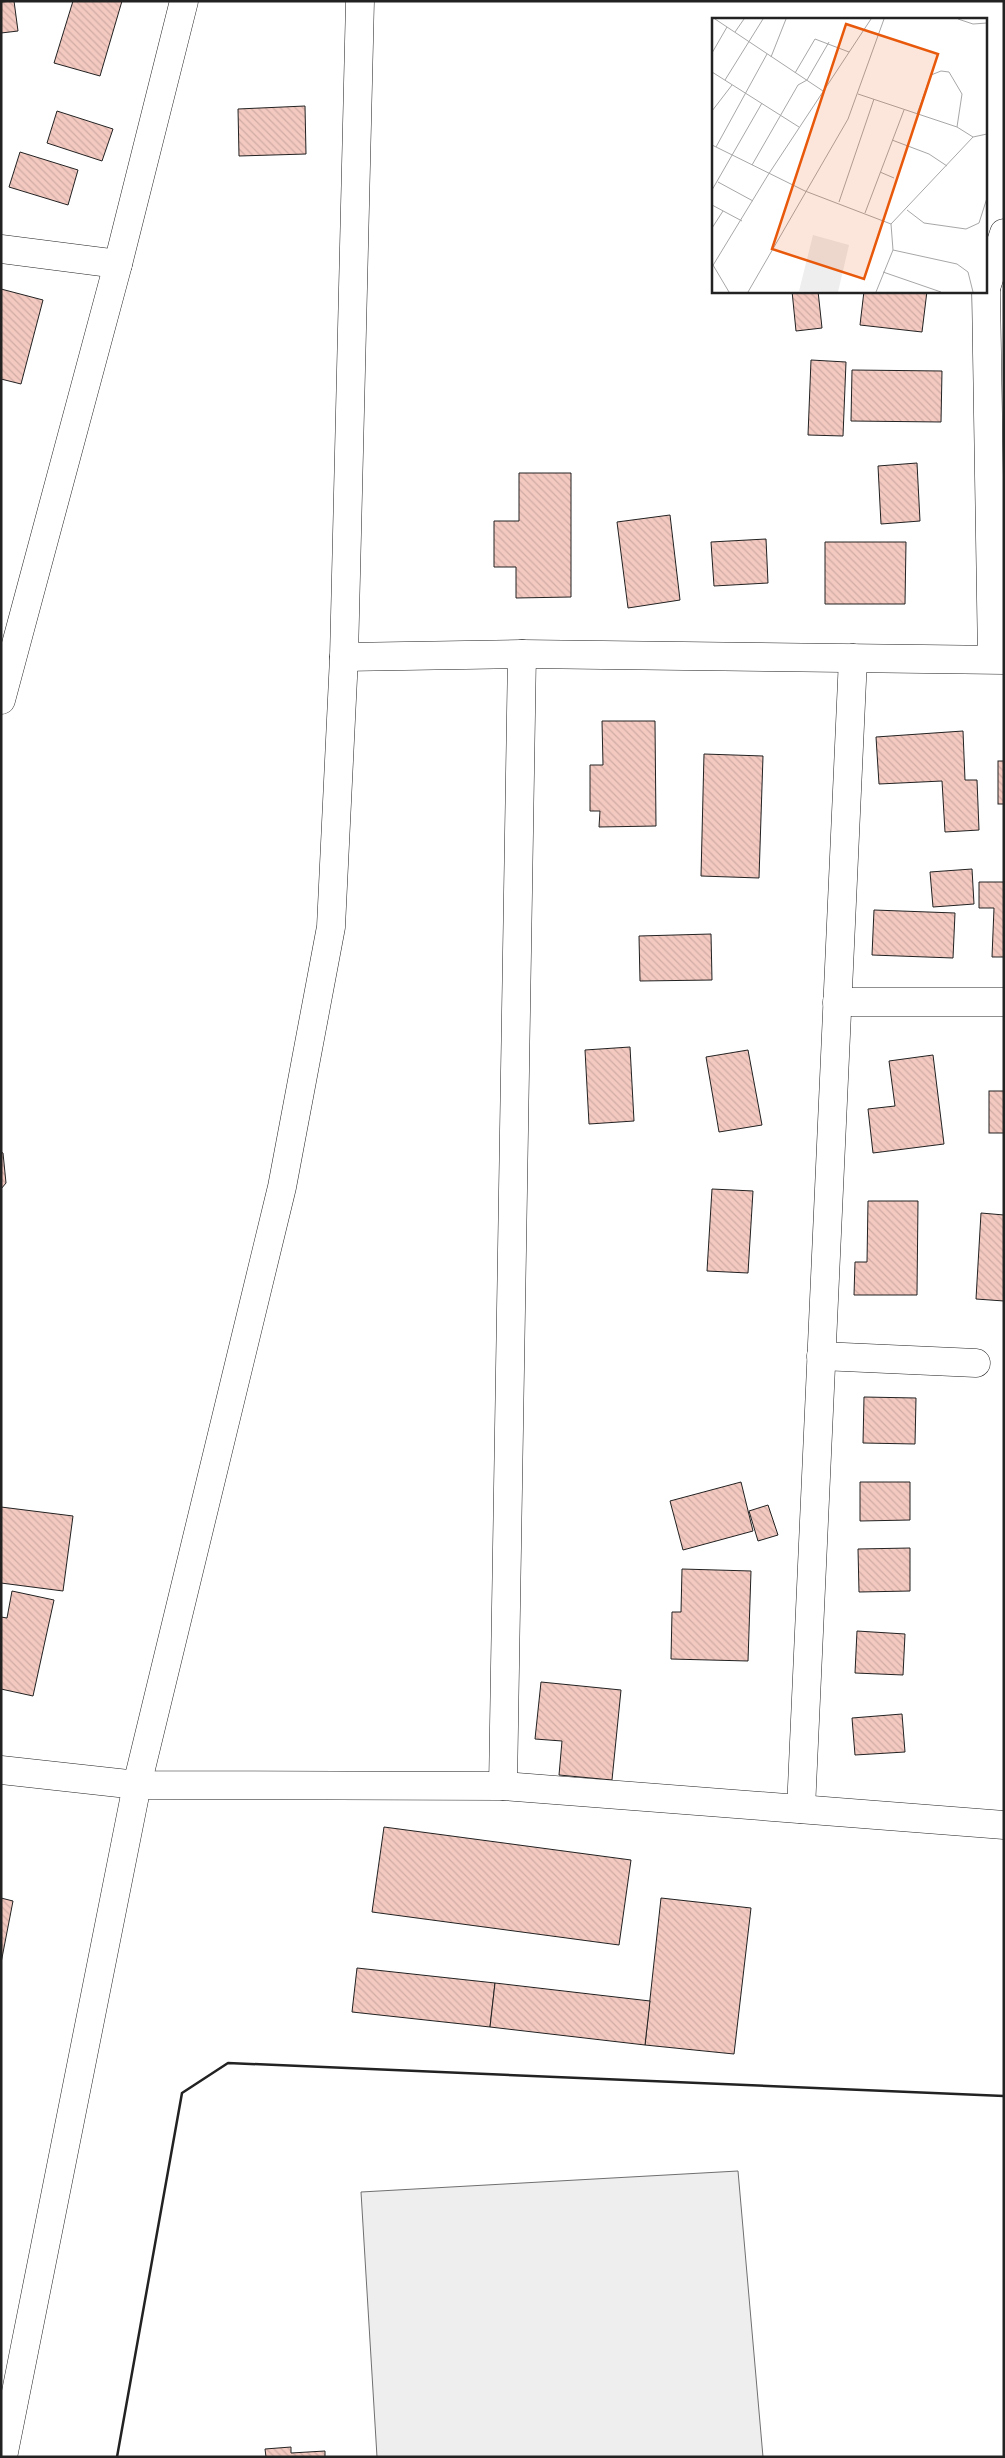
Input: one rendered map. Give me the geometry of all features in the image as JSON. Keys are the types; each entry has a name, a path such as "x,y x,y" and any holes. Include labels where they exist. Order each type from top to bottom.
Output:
{"street":[{"path":"1,700 118,264 184,1"},
{"path":"3,2457 138,1785 282,1187 331,927 344,657 360,1"},
{"path":"988,284 1004,233"},
{"path":"1,249 118,264"},
{"path":"344,657 522,654 998,659 986,292"},
{"path":"503,1786 522,654"},
{"path":"800,1809 853,658"},
{"path":"837,1002 1004,1002"},
{"path":"821,1356 976,1363"},
{"path":"1,1770 138,1785 503,1786 1004,1825"}],"shaded area":[{"path":"738,2171 763,2457 377,2457 361,2192"}],"building":[{"path":"14,1 18,31 1,33 1,2"},
{"path":"73,1 122,1 100,76 54,63"},
{"path":"305,106 306,154 239,156 238,109"},
{"path":"57,111 113,129 102,161 47,143"},
{"path":"20,152 78,170 68,205 9,187"},
{"path":"1,289 43,300 21,384 1,379"},
{"path":"792,292 818,292 822,328 796,331"},
{"path":"864,292 927,292 922,332 860,325"},
{"path":"811,360 846,362 843,436 808,435"},
{"path":"852,370 942,371 941,422 851,421"},
{"path":"917,463 920,521 881,524 878,466"},
{"path":"519,473 571,473 571,597 516,598 516,567 494,567 494,521 519,521"},
{"path":"670,515 680,600 628,608 617,522"},
{"path":"766,539 768,583 714,586 711,542"},
{"path":"825,542 906,542 905,604 825,604"},
{"path":"602,721 655,721 656,826 599,827 600,811 590,811 590,765 603,765"},
{"path":"963,731 965,780 977,780 979,830 945,832 942,781 879,784 876,737"},
{"path":"704,754 763,756 759,878 701,876"},
{"path":"998,761 1004,761 1004,804 998,804"},
{"path":"972,869 974,904 933,907 930,872"},
{"path":"979,882 1004,882 1004,957 992,957 994,908 979,908"},
{"path":"874,910 955,913 953,958 872,955"},
{"path":"711,934 712,980 640,981 639,936"},
{"path":"630,1047 634,1121 589,1124 585,1050"},
{"path":"748,1050 762,1125 719,1132 706,1057"},
{"path":"933,1055 944,1144 873,1153 868,1109 895,1106 889,1061"},
{"path":"989,1091 1004,1091 1004,1133 989,1133"},
{"path":"1,1152 3,1153 6,1183 1,1189"},
{"path":"712,1189 753,1191 748,1273 707,1271"},
{"path":"868,1201 918,1201 917,1295 854,1295 855,1262 867,1262"},
{"path":"981,1213 1004,1215 1004,1301 976,1299"},
{"path":"864,1397 916,1398 915,1444 863,1443"},
{"path":"741,1482 753,1531 683,1550 670,1501"},
{"path":"860,1482 910,1482 910,1520 860,1521"},
{"path":"768,1505 778,1535 758,1541 749,1511"},
{"path":"1,1507 73,1516 63,1591 1,1583"},
{"path":"910,1548 910,1591 859,1592 858,1549"},
{"path":"682,1569 751,1571 748,1661 671,1659 672,1612 681,1612"},
{"path":"12,1591 54,1600 33,1696 1,1689 1,1617 7,1618"},
{"path":"857,1631 905,1634 903,1675 855,1673"},
{"path":"541,1682 621,1690 612,1780 559,1775 562,1741 535,1739"},
{"path":"902,1714 905,1752 855,1755 852,1718"},
{"path":"384,1827 631,1860 619,1945 372,1912"},
{"path":"1,1898 13,1901 1,1963"},
{"path":"661,1898 751,1908 734,2054 645,2045"},
{"path":"357,1968 495,1983 490,2027 352,2012"},
{"path":"495,1983 650,2001 645,2045 490,2027"},
{"path":"291,2447 291,2453 325,2451 325,2457 266,2457 265,2449"}],"wall":[{"path":"117,2457 182,2093 228,2063 1004,2096"}]}
